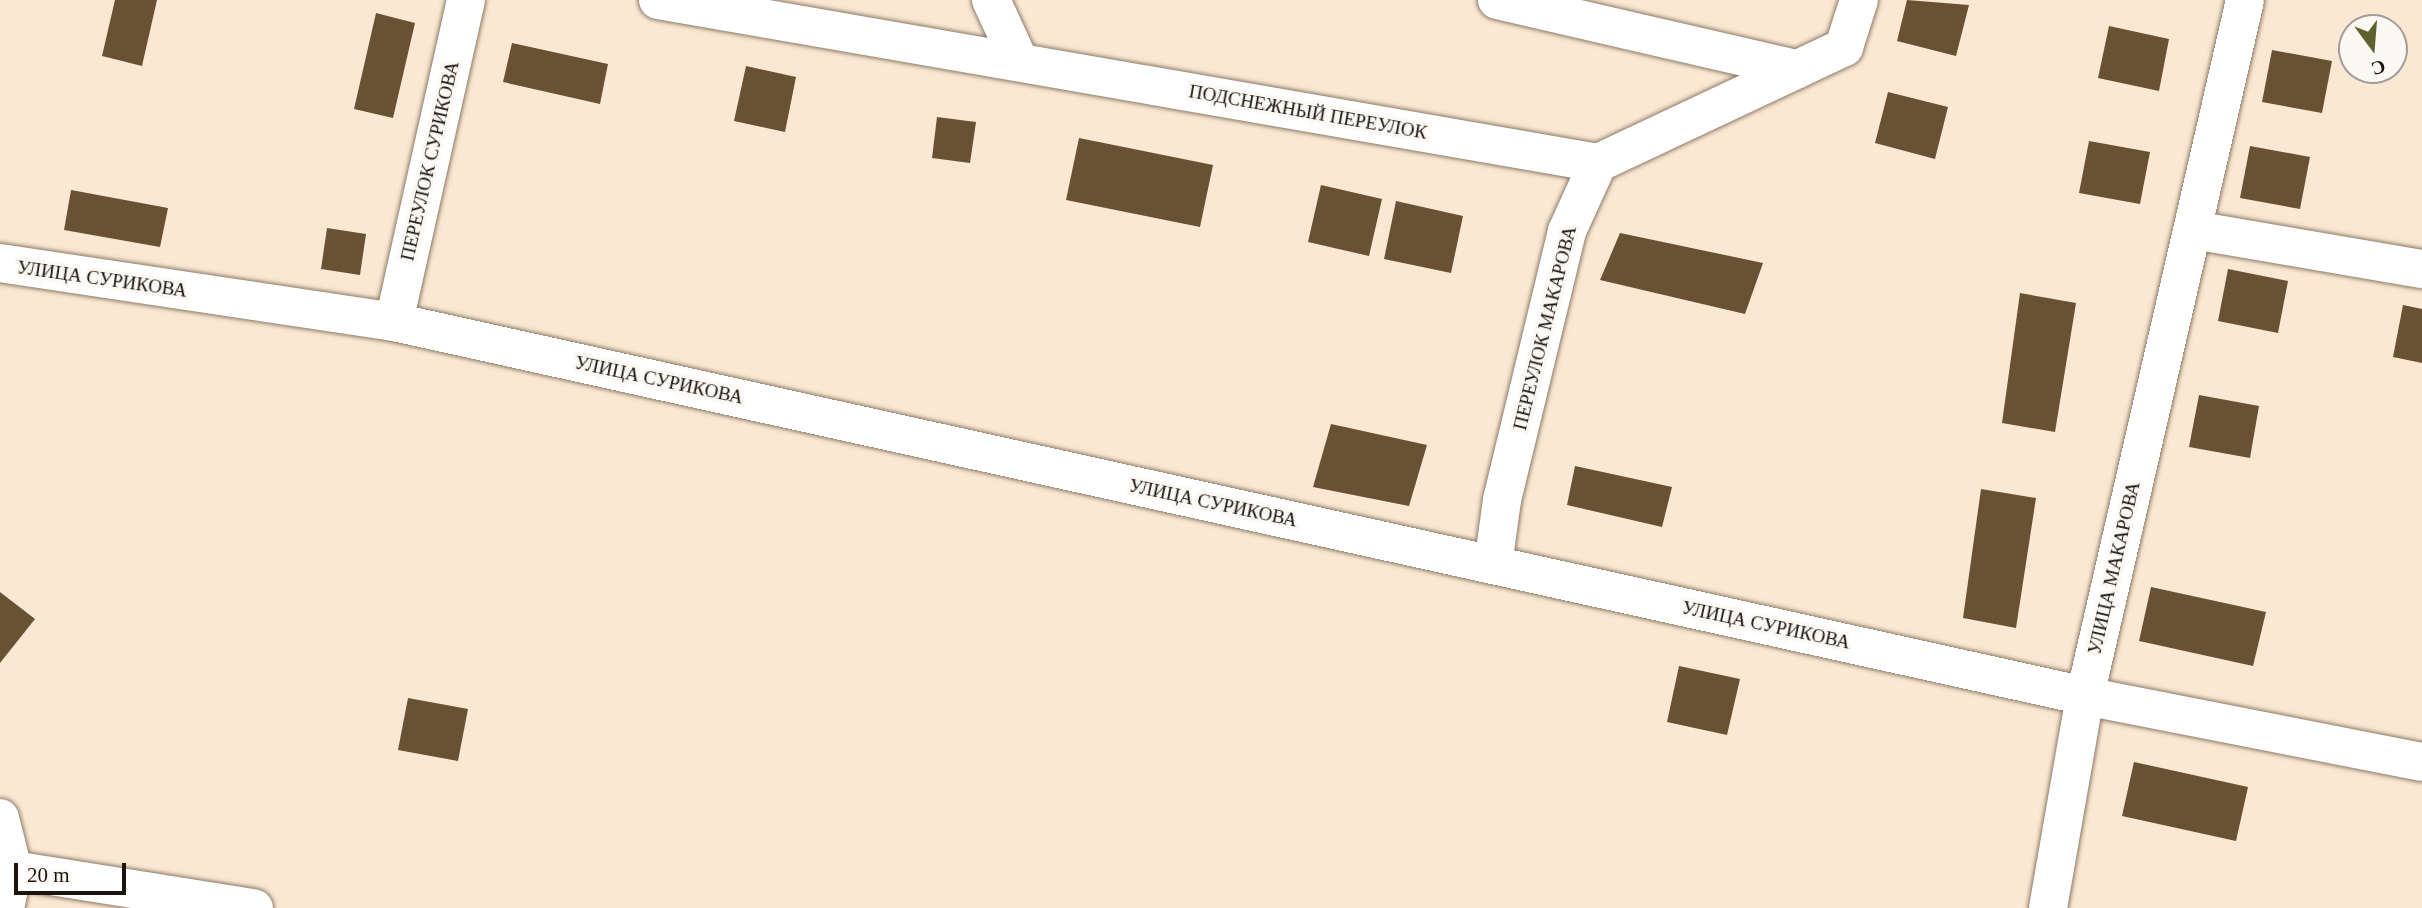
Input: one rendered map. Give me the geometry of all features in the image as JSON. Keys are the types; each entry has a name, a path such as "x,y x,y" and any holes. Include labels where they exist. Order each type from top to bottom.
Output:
{"street":[{"name":"ПЕРЕУЛОК СУРИКОВА","path":"394,322 466,0"},
{"name":"ПОДСНЕЖНЫЙ ПЕРЕУЛОК","path":"658,0 1598,163"},
{"path":"991,0 1019,61"},
{"path":"1497,0 1797,69"},
{"path":"1598,163 1844,47 1859,0"},
{"name":"УЛИЦА МАКАРОВА","path":"2048,908 2085,696 2245,0"},
{"name":"ПЕРЕУЛОК МАКАРОВА","path":"1493,565 1502,500 1567,231 1598,163"},
{"path":"2193,230 2422,269"},
{"name":"УЛИЦА СУРИКОВА","path":"0,263 394,322 2085,696 2422,762"},
{"path":"0,818 13,870 5,908"},
{"path":"13,870 254,908"}],"building":[{"path":"115,0 157,0 142,66 102,56"},
{"path":"1907,0 1969,5 1956,56 1897,41"},
{"path":"376,13 415,23 393,118 354,109"},
{"path":"2109,26 2169,39 2159,91 2098,78"},
{"path":"512,43 608,64 600,104 503,82"},
{"path":"2272,50 2332,61 2322,113 2262,102"},
{"path":"746,66 796,77 785,132 734,121"},
{"path":"1888,92 1948,107 1935,159 1875,143"},
{"path":"937,117 976,122 970,163 932,158"},
{"path":"1079,138 1213,165 1200,227 1066,200"},
{"path":"2089,141 2150,152 2140,204 2079,193"},
{"path":"2250,146 2310,157 2300,209 2240,198"},
{"path":"1321,185 1382,199 1369,256 1308,242"},
{"path":"71,190 168,208 160,247 64,230"},
{"path":"1396,201 1463,216 1451,273 1384,259"},
{"path":"327,228 366,234 360,275 321,269"},
{"path":"1620,233 1763,263 1745,314 1600,280"},
{"path":"2228,269 2288,281 2278,333 2218,321"},
{"path":"2020,293 2076,303 2055,432 2002,423"},
{"path":"2403,305 2422,309 2422,363 2393,357"},
{"path":"2199,395 2259,406 2250,458 2189,447"},
{"path":"1331,424 1427,445 1409,506 1313,487"},
{"path":"1575,466 1672,487 1662,527 1567,505"},
{"path":"1981,489 2036,498 2016,628 1963,618"},
{"path":"2151,587 2266,612 2253,666 2139,641"},
{"path":"0,592 35,619 0,663"},
{"path":"1679,666 1740,679 1727,735 1667,722"},
{"path":"408,698 468,709 458,761 398,750"},
{"path":"2134,762 2248,787 2236,841 2122,816"}]}
